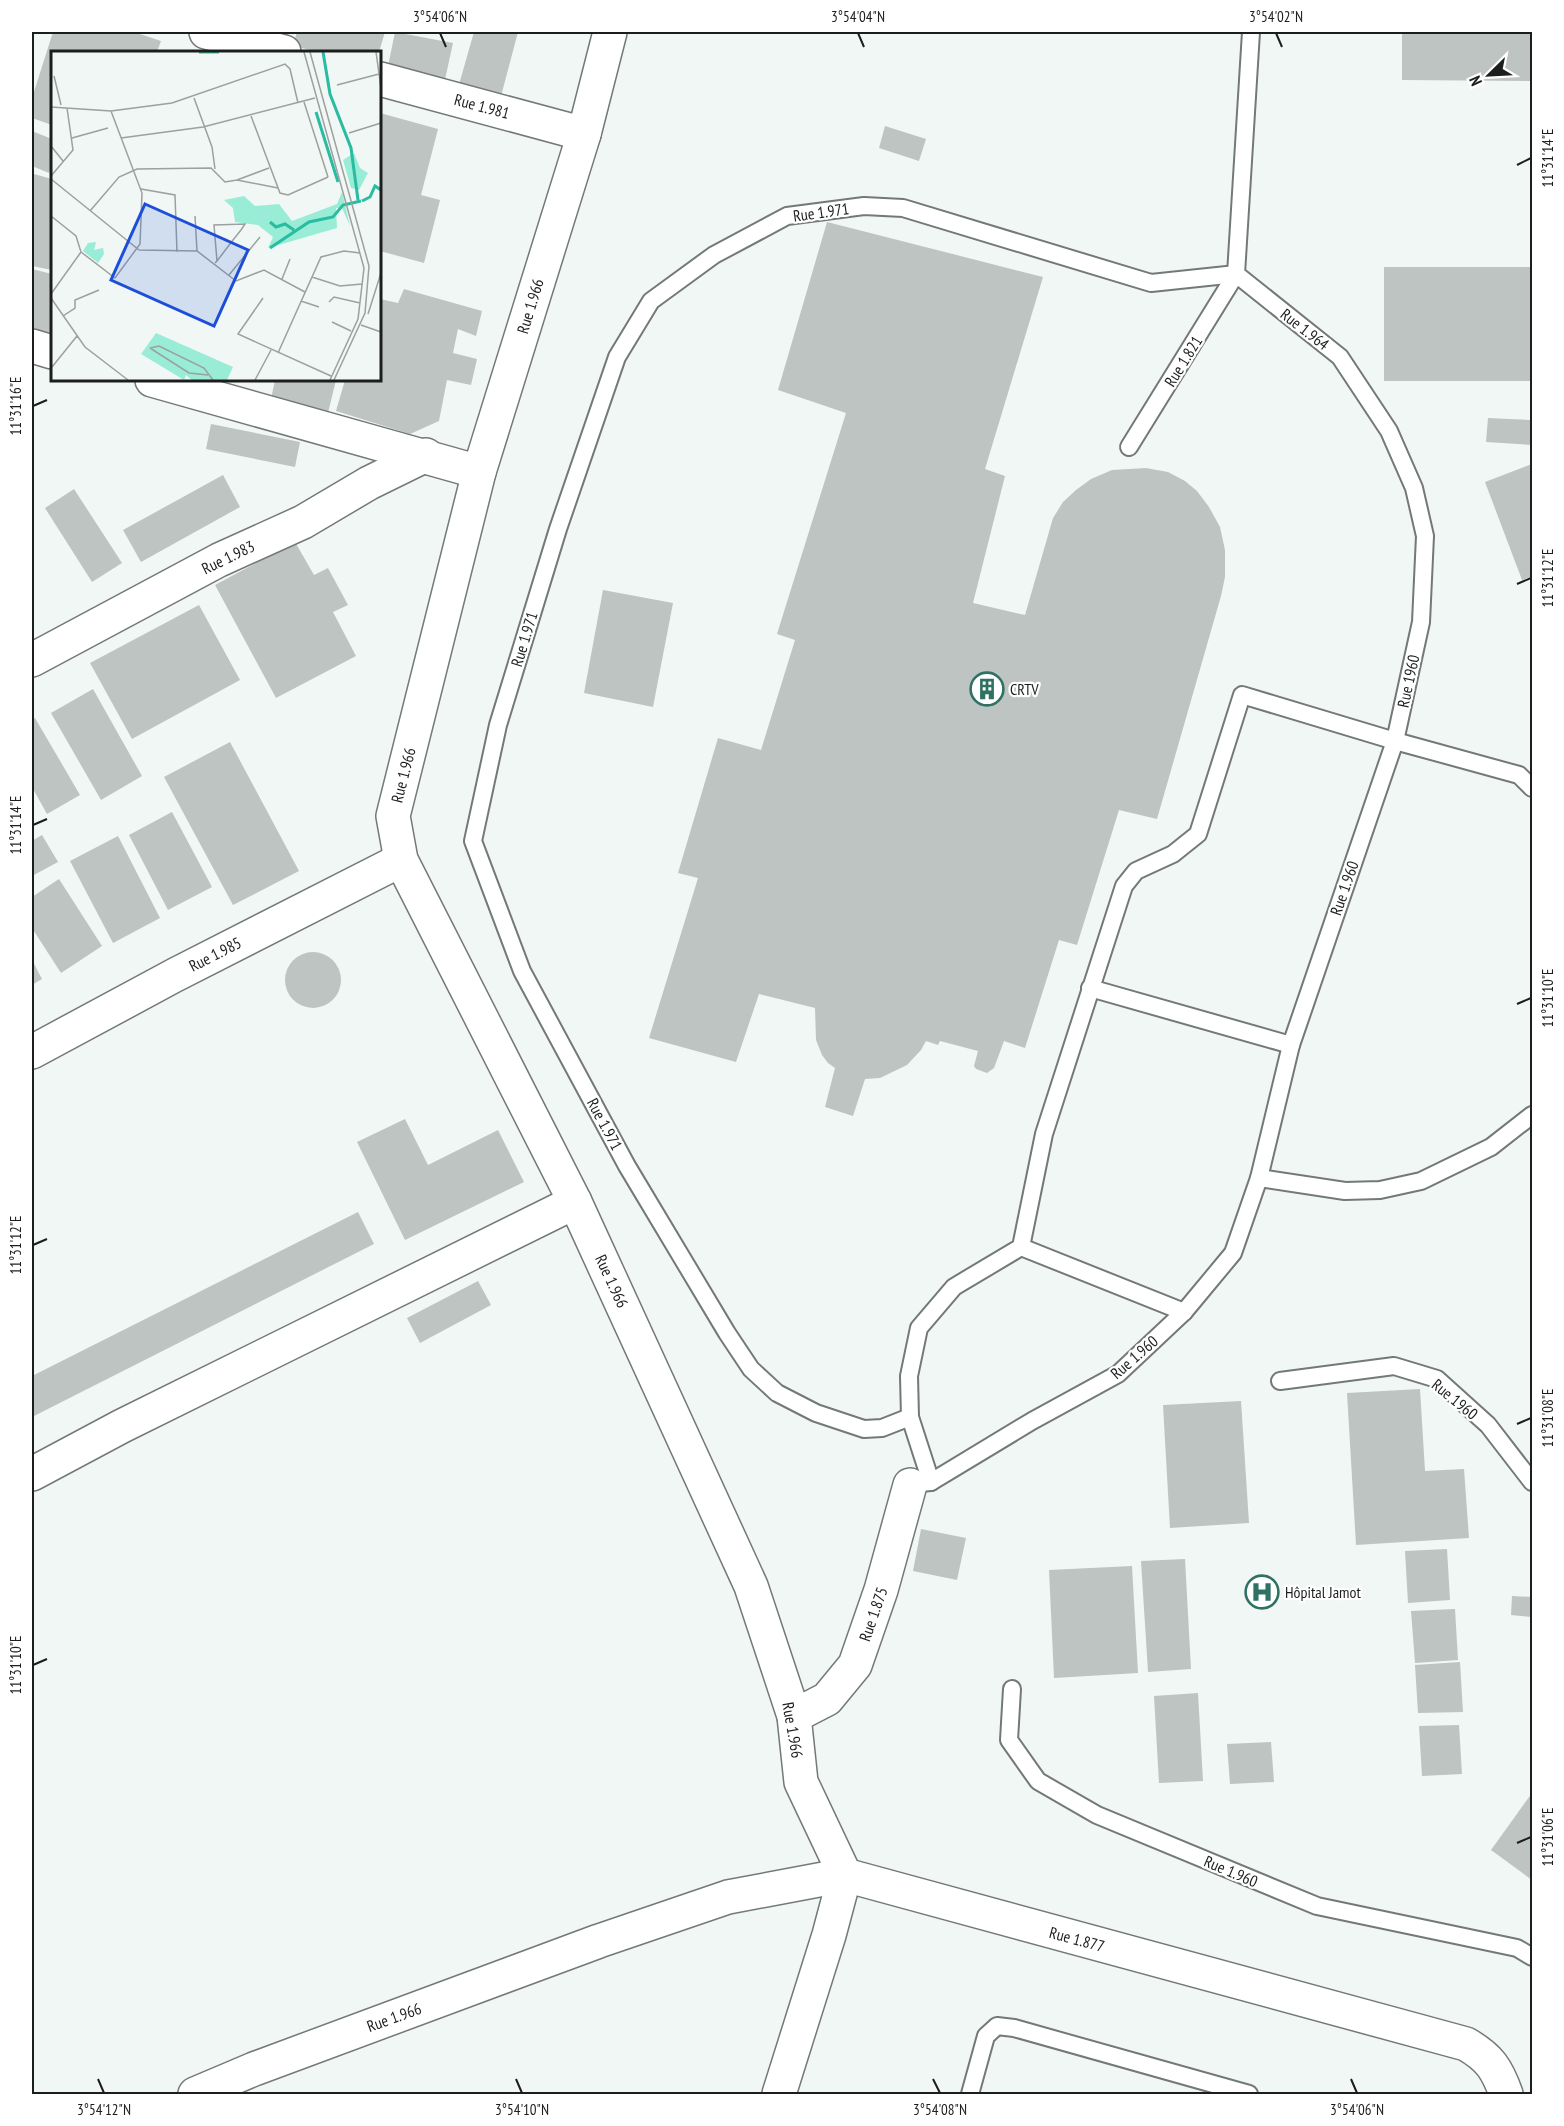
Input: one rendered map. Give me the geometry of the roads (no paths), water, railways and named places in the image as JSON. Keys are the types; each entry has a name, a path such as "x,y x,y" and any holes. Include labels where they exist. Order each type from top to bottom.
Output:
{"street":[{"path":"206,32 280,51"},
{"name":"Rue 1.966","path":"195,2094 254,2069 599,1941 718,1901 845,1875 801,1782 794,1716 751,1586 575,1202 401,860 393,816 479,472 584,134 610,32"},
{"name":"Rue 1.981","path":"381,79 584,134"},
{"path":"32,346 51,352"},
{"path":"156,381 426,455 479,472"},
{"name":"Rue 1.983","path":"32,660 219,560 303,522 369,483 426,455"},
{"name":"Rue 1.985","path":"32,1052 175,975 401,860"},
{"path":"32,1473 122,1426 575,1202"},
{"name":"Rue 1.875","path":"794,1716 828,1699 855,1665 921,1483"},
{"path":"779,2094 829,1935 845,1875"},
{"name":"Rue 1.877","path":"845,1875 1466,2044 1483,2054 1493,2065 1506,2094"}],"lane":[{"path":"1236,274 1251,32"},
{"name":"Rue 1.971","path":"910,1417 882,1428 864,1429 816,1413 777,1393 752,1370 733,1342 633,1176 522,971 472,841 498,725 558,529 617,357 651,301 714,255 787,216 864,206 903,208 1151,283 1236,274"},
{"name":"Rue 1.821","path":"1129,447 1236,274"},
{"name":"Rue 1.964","path":"1236,274 1340,357 1389,431 1414,488 1425,536 1420,622"},
{"name":"Rue 1960","path":"1395,741 1420,622"},
{"path":"921,1483 910,1417 909,1376 920,1328 954,1287 1021,1247 1044,1134 1124,886 1136,871 1173,854 1198,834 1242,695 1519,776 1533,788"},
{"name":"Rue 1.960","path":"921,1483 1118,1374 1184,1312 1233,1253 1259,1178 1291,1045 1395,741"},
{"path":"1090,988 1291,1045"},
{"path":"1259,1178 1345,1191 1380,1190 1421,1181 1491,1147 1533,1114"},
{"path":"1021,1247 1184,1312"},
{"name":"Rue 1960","path":"1280,1381 1394,1366 1437,1379 1488,1425 1533,1482"},
{"name":"Rue 1.960","path":"1012,1689 1009,1740 1038,1781 1097,1815 1317,1906 1517,1948 1533,1957"},
{"path":"970,2094 986,2036 997,2026 1014,2028 1249,2094"}],"place":[{"name":"CRTV","path":"987,689"},
{"name":"Hôpital Jamot","path":"1262,1592"}]}
